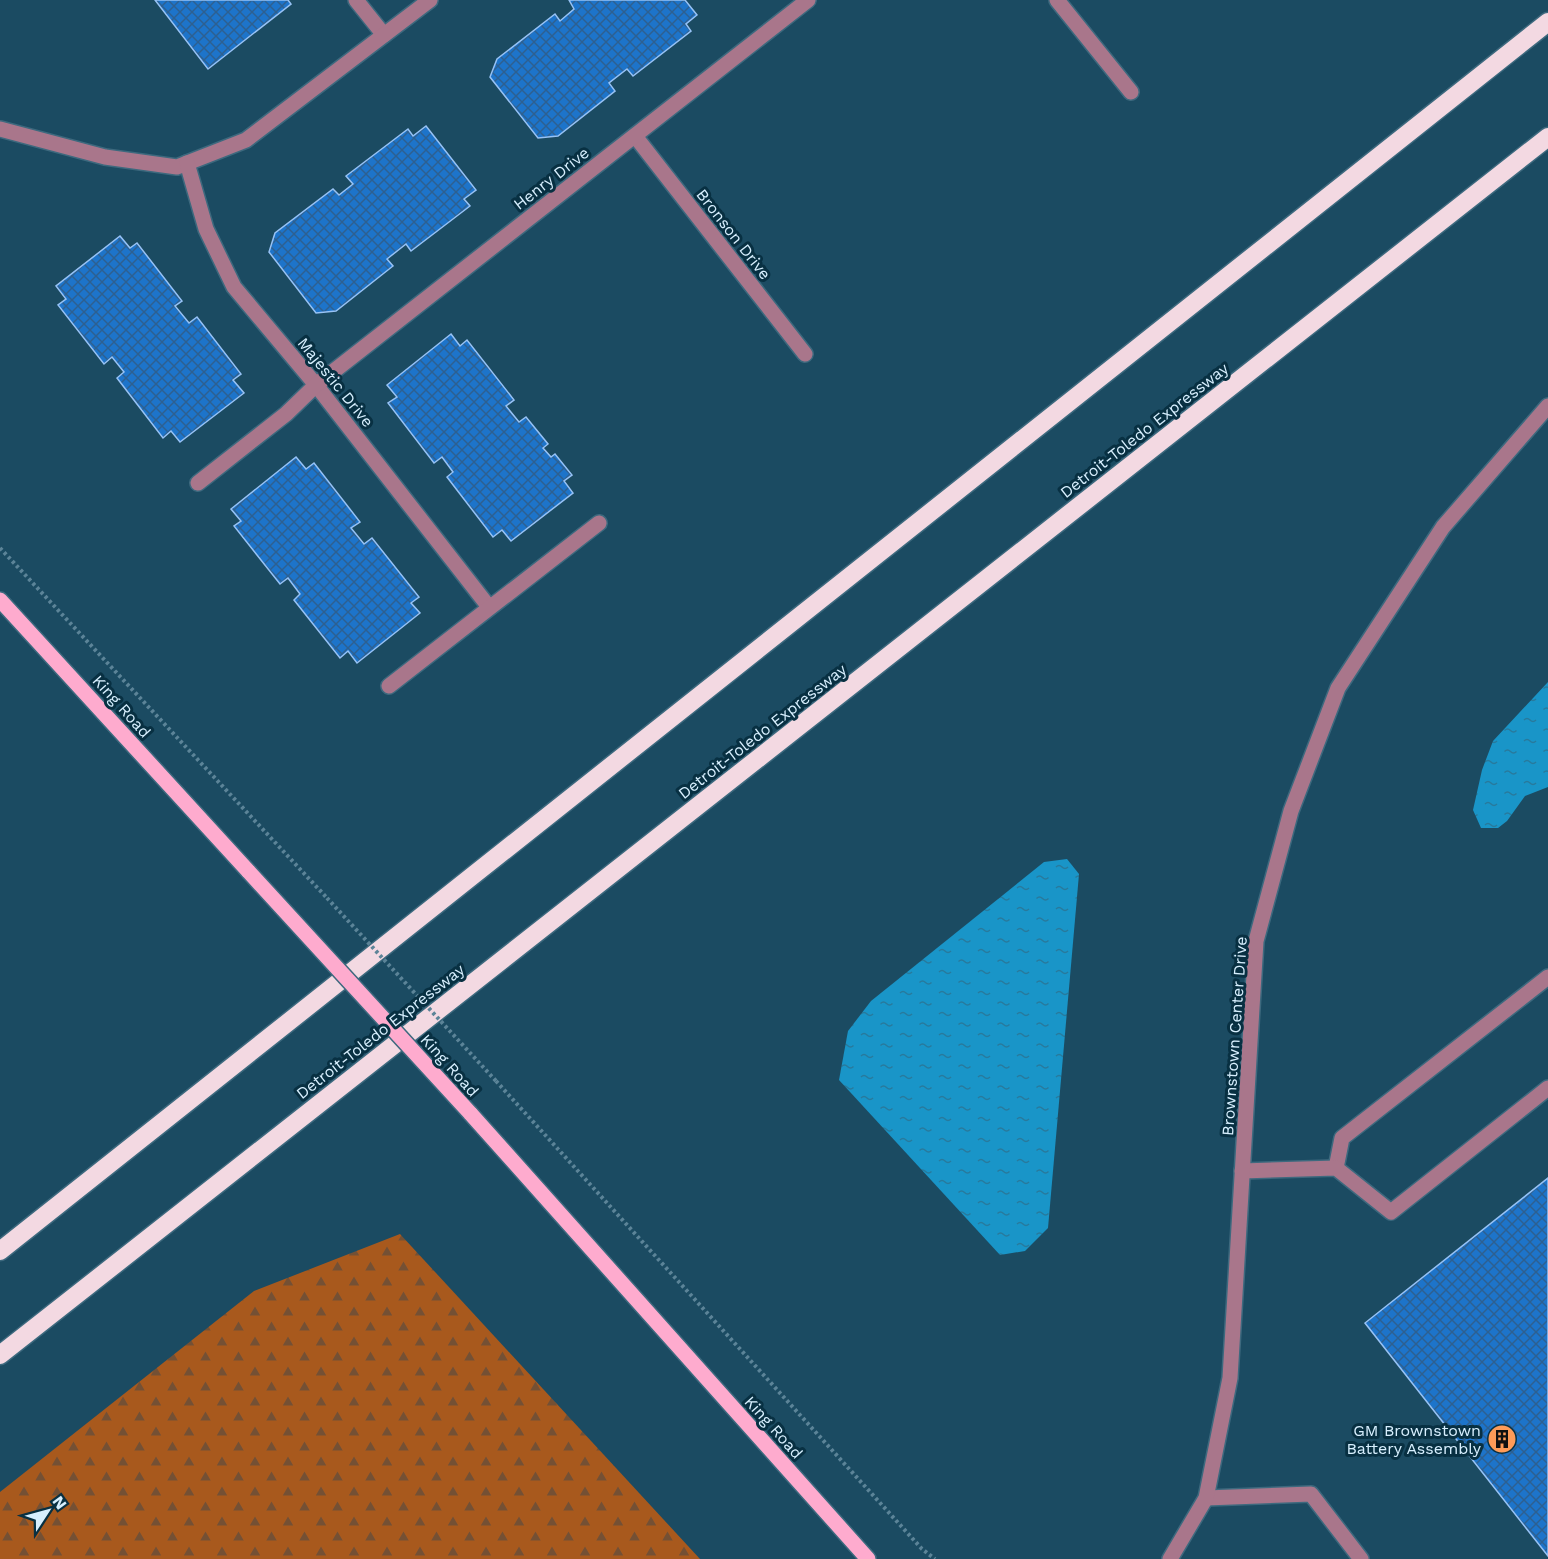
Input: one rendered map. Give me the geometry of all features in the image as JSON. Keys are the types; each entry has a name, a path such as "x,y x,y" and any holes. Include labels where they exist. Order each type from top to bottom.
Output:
{"highway":[{"path":"0,1251 1548,22"},
{"name":"Detroit-Toledo Expressway","path":"0,1355 1548,137"}],"main road":[{"name":"King Road","path":"0,600 470,1113 868,1559"}],"street":[{"path":"356,0 384,35"},
{"path":"0,129 105,157 177,167 246,140 430,0"},
{"path":"1057,0 1131,92"},
{"name":"Henry Drive","path":"198,483 286,414 316,385 635,136 802,2"},
{"name":"Bronson Drive","path":"635,136 805,354"},
{"name":"Majestic Drive","path":"187,163 206,229 234,287 316,385 489,607"},
{"name":"Brownstown Center Drive","path":"1170,1559 1206,1498 1230,1378 1256,941 1291,812 1338,688 1443,527 1548,406"},
{"path":"389,686 599,523"},
{"path":"1336,1168 1342,1138 1548,976"},
{"path":"1242,1171 1336,1168 1391,1212 1548,1088"},
{"path":"1206,1498 1311,1494 1361,1559"}],"path":[{"path":"0,548 496,1081 922,1549 935,1559"}],"green space":[{"path":"400,1234 700,1559 0,1559 0,1492 254,1291"}],"water":[{"path":"1548,682 1548,787 1525,796 1507,821 1498,828 1481,828 1473,810 1482,770 1493,741"},
{"path":"1067,859 1079,874 1048,1228 1025,1251 1000,1255 839,1080 848,1031 871,1001 1044,862"}],"building":[{"path":"155,0 288,0 291,4 208,69"},
{"path":"569,0 685,0 697,15 686,24 691,31 633,76 627,69 609,83 615,91 558,136 538,138 490,77 497,59 555,14 560,21 574,9"},
{"path":"426,126 476,190 464,199 470,206 411,251 406,244 387,259 393,266 336,311 316,313 269,252 275,233 333,189 339,195 353,184 346,176 408,129 413,136"},
{"path":"120,236 130,248 137,243 182,301 175,306 189,323 197,317 241,374 233,380 244,393 180,442 171,431 163,438 117,378 124,372 112,357 104,364 58,305 66,299 56,286"},
{"path":"451,334 460,346 467,340 514,400 506,406 519,422 526,417 548,444 543,448 551,457 555,454 572,475 564,481 573,493 511,541 502,530 493,537 447,477 453,472 442,457 434,463 388,403 397,397 387,385"},
{"path":"296,457 306,469 314,463 360,522 351,528 364,544 372,538 419,597 411,603 420,613 357,663 348,651 340,658 294,600 300,594 288,578 280,584 234,526 241,521 231,509"},
{"name":"GM Brownstown Battery Assembly","path":"1548,1178 1548,1556 1365,1323"}],"place":[{"name":"GM Brownstown Battery Assembly","path":"1502,1439"}]}
